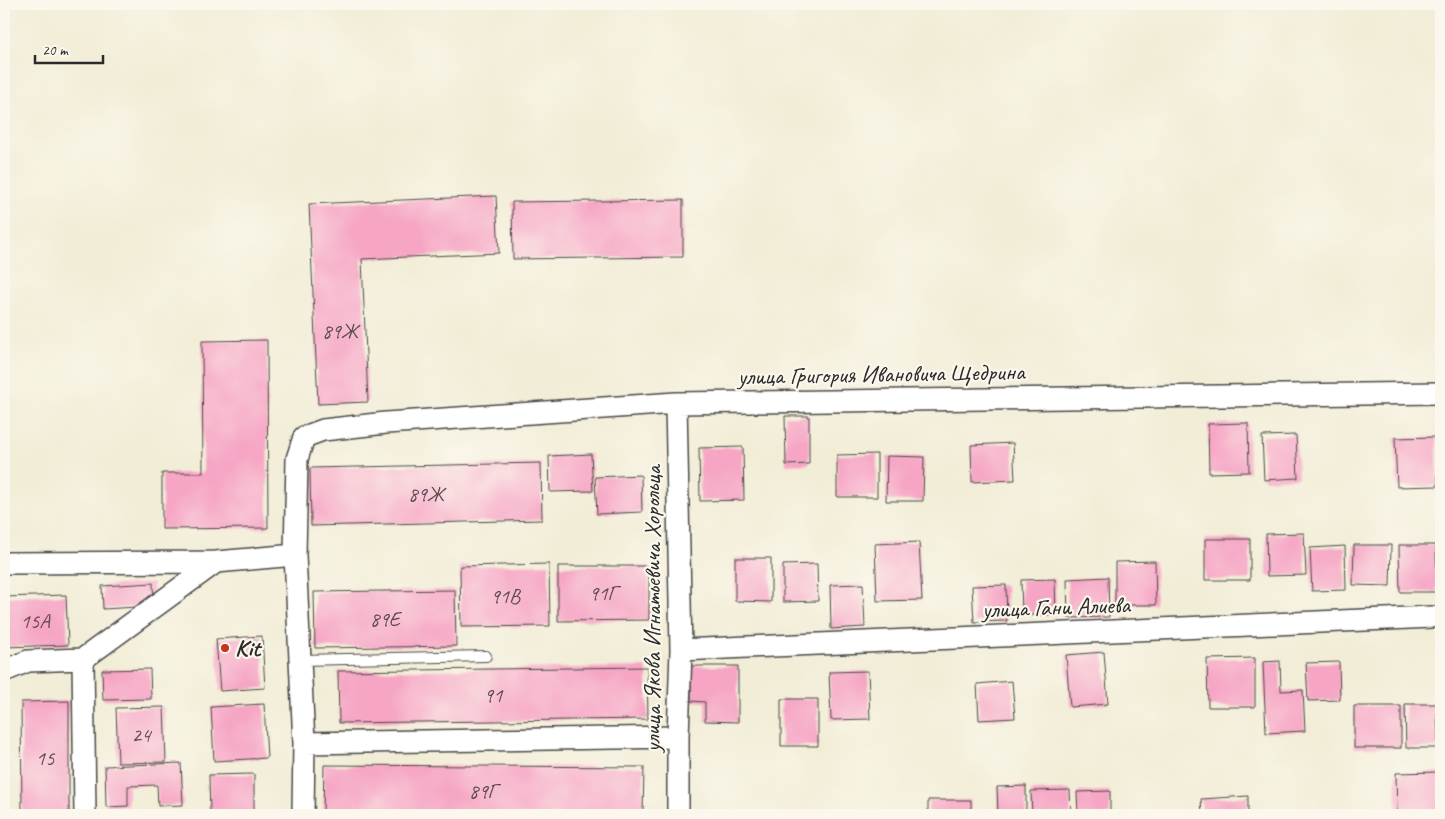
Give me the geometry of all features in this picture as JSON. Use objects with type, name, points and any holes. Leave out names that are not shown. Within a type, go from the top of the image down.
[{"type":"street","name":"улица Григория Ивановича Щедрина","points":[[295,555],[297,459],[304,437],[323,430],[676,402],[1441,393]]},
{"type":"street","name":"улица Якова Игнатьевича Хорольца","points":[[676,402],[681,650],[678,815]]},
{"type":"street","points":[[4,563],[216,562],[295,555],[304,743],[303,815]]},
{"type":"street","points":[[4,671],[28,661],[83,659],[216,562]]},
{"type":"street","name":"улица Гани Алиева","points":[[681,650],[1432,618]]},
{"type":"street","points":[[83,659],[85,815]]},
{"type":"street","points":[[304,743],[678,737]]},
{"type":"lane","points":[[300,660],[486,656]]},
{"type":"building","points":[[496,196],[499,253],[362,259],[368,402],[318,404],[309,204]]},
{"type":"building","points":[[683,200],[683,257],[513,259],[512,202]]},
{"type":"building","points":[[267,340],[268,528],[162,529],[162,473],[203,473],[202,341]]},
{"type":"building","points":[[785,416],[809,416],[809,464],[786,465]]},
{"type":"building","points":[[1248,423],[1249,472],[1209,473],[1208,424]]},
{"type":"building","points":[[1296,435],[1298,478],[1264,480],[1262,436]]},
{"type":"building","points":[[1437,437],[1438,486],[1397,487],[1395,438]]},
{"type":"building","points":[[1013,443],[1015,480],[972,482],[971,445]]},
{"type":"building","points":[[743,447],[744,500],[700,501],[699,448]]},
{"type":"building","points":[[591,454],[593,491],[550,492],[549,456]]},
{"type":"building","points":[[877,454],[877,497],[837,497],[837,455]]},
{"type":"building","points":[[887,456],[924,457],[923,501],[886,501]]},
{"type":"building","points":[[541,463],[542,520],[311,526],[310,468]]},
{"type":"building","points":[[641,475],[642,512],[597,514],[595,477]]},
{"type":"building","points":[[1304,533],[1306,575],[1267,576],[1266,534]]},
{"type":"building","points":[[1205,539],[1250,539],[1250,580],[1205,580]]},
{"type":"building","points":[[919,542],[922,600],[877,601],[875,544]]},
{"type":"building","points":[[1354,545],[1391,545],[1390,586],[1353,585]]},
{"type":"building","points":[[1399,545],[1436,545],[1437,592],[1400,592]]},
{"type":"building","points":[[1345,546],[1346,590],[1312,591],[1310,548]]},
{"type":"building","points":[[735,558],[771,558],[771,602],[735,601]]},
{"type":"building","points":[[1155,561],[1156,605],[1115,605],[1115,562]]},
{"type":"building","points":[[549,564],[550,626],[461,627],[460,566]]},
{"type":"building","points":[[817,564],[818,601],[783,602],[783,565]]},
{"type":"building","points":[[558,566],[649,566],[649,620],[558,621]]},
{"type":"building","points":[[1108,577],[1109,617],[1068,618],[1067,579]]},
{"type":"building","points":[[1055,579],[1056,615],[1022,615],[1021,580]]},
{"type":"building","points":[[153,583],[154,606],[103,609],[102,586]]},
{"type":"building","points":[[863,584],[865,627],[831,629],[830,585]]},
{"type":"building","points":[[1006,585],[1007,621],[974,622],[972,586]]},
{"type":"building","points":[[455,590],[456,646],[315,648],[314,592]]},
{"type":"building","points":[[66,595],[68,645],[4,647],[4,597]]},
{"type":"building","points":[[262,636],[265,688],[220,691],[216,639]]},
{"type":"building","points":[[1104,652],[1108,704],[1070,707],[1066,655]]},
{"type":"building","points":[[1255,658],[1255,707],[1208,707],[1207,659]]},
{"type":"building","points":[[1280,661],[1281,691],[1303,690],[1305,731],[1266,733],[1263,662]]},
{"type":"building","points":[[1339,662],[1340,700],[1308,701],[1306,663]]},
{"type":"building","points":[[691,666],[738,666],[738,722],[705,721],[705,702],[691,701]]},
{"type":"building","points":[[647,667],[648,719],[339,723],[338,671]]},
{"type":"building","points":[[150,669],[151,699],[103,700],[102,670]]},
{"type":"building","points":[[868,671],[870,719],[831,720],[829,672]]},
{"type":"building","points":[[1012,681],[1015,718],[979,720],[977,684]]},
{"type":"building","points":[[781,699],[818,699],[818,746],[781,746]]},
{"type":"building","points":[[69,701],[69,815],[22,815],[21,702]]},
{"type":"building","points":[[264,704],[267,758],[214,761],[211,707]]},
{"type":"building","points":[[1405,704],[1437,704],[1438,748],[1406,748]]},
{"type":"building","points":[[1354,706],[1401,706],[1401,748],[1354,748]]},
{"type":"building","points":[[164,707],[166,762],[118,763],[116,708]]},
{"type":"building","points":[[181,763],[183,805],[158,806],[157,785],[128,786],[128,806],[106,807],[105,766]]},
{"type":"building","points":[[324,765],[644,767],[643,815],[323,815]]},
{"type":"building","points":[[1439,772],[1439,815],[1397,815],[1396,773]]},
{"type":"building","points":[[254,774],[254,815],[210,815],[209,775]]},
{"type":"building","points":[[1026,786],[1026,815],[998,815],[997,787]]},
{"type":"building","points":[[1070,790],[1071,815],[1032,815],[1031,791]]},
{"type":"building","points":[[1110,791],[1110,815],[1078,815],[1077,792]]},
{"type":"building","points":[[1248,796],[1248,815],[1202,815],[1201,799]]},
{"type":"building","points":[[928,800],[971,800],[971,815],[928,815]]},
{"type":"place","name":"Kit","points":[[225,648]]}]
